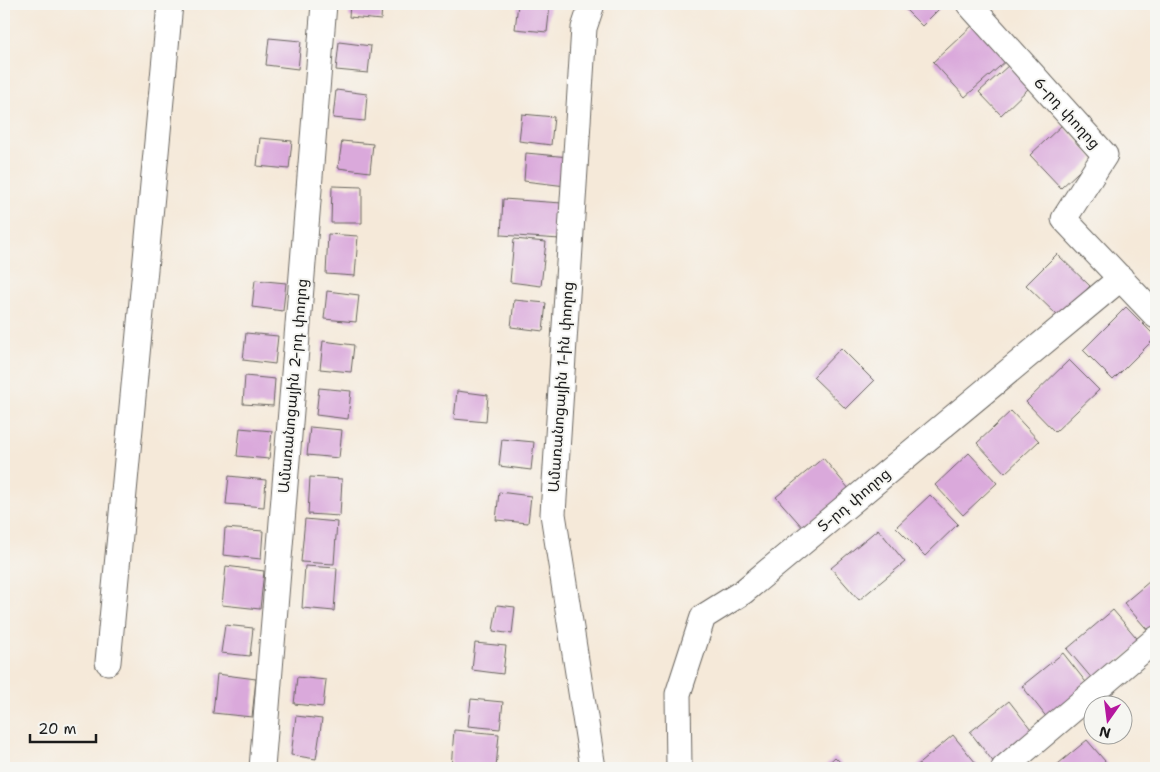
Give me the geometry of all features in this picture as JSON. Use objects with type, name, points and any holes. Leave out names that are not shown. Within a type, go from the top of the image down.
[{"type":"street","points":[[108,662],[170,4]]},
{"type":"street","name":"Ամառանոցային 2-րդ փողոց","points":[[262,768],[324,4]]},
{"type":"street","name":"Ամառանոցային 1-ին փողոց","points":[[592,4],[584,28],[553,514],[593,768]]},
{"type":"street","name":"6-րդ փողոց","points":[[969,4],[1105,155],[1064,219],[1156,316]]},
{"type":"street","name":"5-րդ փողոց","points":[[680,768],[678,694],[703,617],[743,592],[1121,278]]},
{"type":"street","points":[[1004,768],[1156,639]]},
{"type":"building","points":[[350,4],[382,4],[381,20],[349,17]]},
{"type":"building","points":[[518,4],[550,5],[547,32],[515,29]]},
{"type":"building","points":[[900,4],[944,4],[922,26]]},
{"type":"building","points":[[974,24],[1007,60],[965,97],[933,62]]},
{"type":"building","points":[[269,38],[301,41],[298,69],[266,65]]},
{"type":"building","points":[[339,42],[371,46],[368,73],[336,70]]},
{"type":"building","points":[[1009,65],[1030,87],[1001,115],[979,92]]},
{"type":"building","points":[[336,90],[367,94],[365,121],[333,118]]},
{"type":"building","points":[[522,114],[554,117],[551,145],[519,141]]},
{"type":"building","points":[[1062,125],[1093,158],[1061,188],[1030,155]]},
{"type":"building","points":[[260,138],[292,141],[289,169],[257,166]]},
{"type":"building","points":[[342,141],[373,144],[370,172],[338,168]]},
{"type":"building","points":[[526,153],[569,157],[566,186],[524,181]]},
{"type":"building","points":[[332,186],[362,187],[362,223],[331,223]]},
{"type":"building","points":[[503,199],[562,203],[560,239],[501,235]]},
{"type":"building","points":[[328,234],[358,236],[355,276],[326,274]]},
{"type":"building","points":[[514,239],[546,242],[541,286],[510,282]]},
{"type":"building","points":[[1057,254],[1090,286],[1059,317],[1026,285]]},
{"type":"building","points":[[255,280],[286,283],[283,311],[252,307]]},
{"type":"building","points":[[327,291],[359,295],[356,322],[324,319]]},
{"type":"building","points":[[514,300],[546,303],[543,331],[511,327]]},
{"type":"building","points":[[1126,307],[1156,337],[1113,380],[1083,350]]},
{"type":"building","points":[[246,333],[278,336],[275,364],[243,360]]},
{"type":"building","points":[[323,341],[354,345],[351,372],[320,369]]},
{"type":"building","points":[[841,348],[874,381],[846,409],[813,377]]},
{"type":"building","points":[[1069,360],[1099,390],[1055,432],[1026,402]]},
{"type":"building","points":[[245,376],[275,379],[273,406],[243,404]]},
{"type":"building","points":[[319,388],[351,391],[348,419],[316,415]]},
{"type":"building","points":[[457,391],[488,395],[486,422],[454,419]]},
{"type":"building","points":[[1011,411],[1039,441],[1005,473],[977,443]]},
{"type":"building","points":[[310,427],[342,430],[339,458],[307,455]]},
{"type":"building","points":[[240,428],[272,431],[269,459],[237,456]]},
{"type":"building","points":[[502,439],[534,442],[531,470],[499,466]]},
{"type":"building","points":[[969,453],[997,483],[963,515],[935,485]]},
{"type":"building","points":[[823,458],[850,490],[804,529],[776,497]]},
{"type":"building","points":[[229,476],[266,480],[264,507],[226,504]]},
{"type":"building","points":[[310,477],[342,479],[340,516],[308,514]]},
{"type":"building","points":[[499,492],[531,496],[528,523],[496,520]]},
{"type":"building","points":[[930,495],[958,524],[925,556],[896,527]]},
{"type":"building","points":[[305,519],[337,522],[334,564],[301,562]]},
{"type":"building","points":[[225,528],[263,531],[261,559],[223,555]]},
{"type":"building","points":[[878,529],[905,562],[859,600],[831,568]]},
{"type":"building","points":[[226,566],[264,571],[260,609],[222,605]]},
{"type":"building","points":[[305,566],[337,568],[334,611],[302,608]]},
{"type":"building","points":[[1156,576],[1156,629],[1151,634],[1124,603]]},
{"type":"building","points":[[497,605],[515,607],[512,634],[493,631]]},
{"type":"building","points":[[1113,610],[1141,643],[1094,681],[1067,649]]},
{"type":"building","points":[[225,625],[253,628],[250,656],[221,653]]},
{"type":"building","points":[[475,643],[506,646],[503,674],[472,670]]},
{"type":"building","points":[[1063,653],[1089,686],[1048,719],[1022,686]]},
{"type":"building","points":[[217,674],[256,679],[252,717],[213,713]]},
{"type":"building","points":[[297,677],[326,680],[323,707],[294,704]]},
{"type":"building","points":[[471,699],[503,702],[500,729],[468,726]]},
{"type":"building","points":[[1009,701],[1034,733],[995,764],[970,732]]},
{"type":"building","points":[[296,716],[322,719],[316,759],[291,755]]},
{"type":"building","points":[[454,730],[499,734],[496,768],[451,768]]},
{"type":"building","points":[[953,735],[980,768],[914,768]]},
{"type":"building","points":[[1082,744],[1090,744],[1111,768],[1053,768]]},
{"type":"building","points":[[835,757],[846,768],[823,768]]}]
